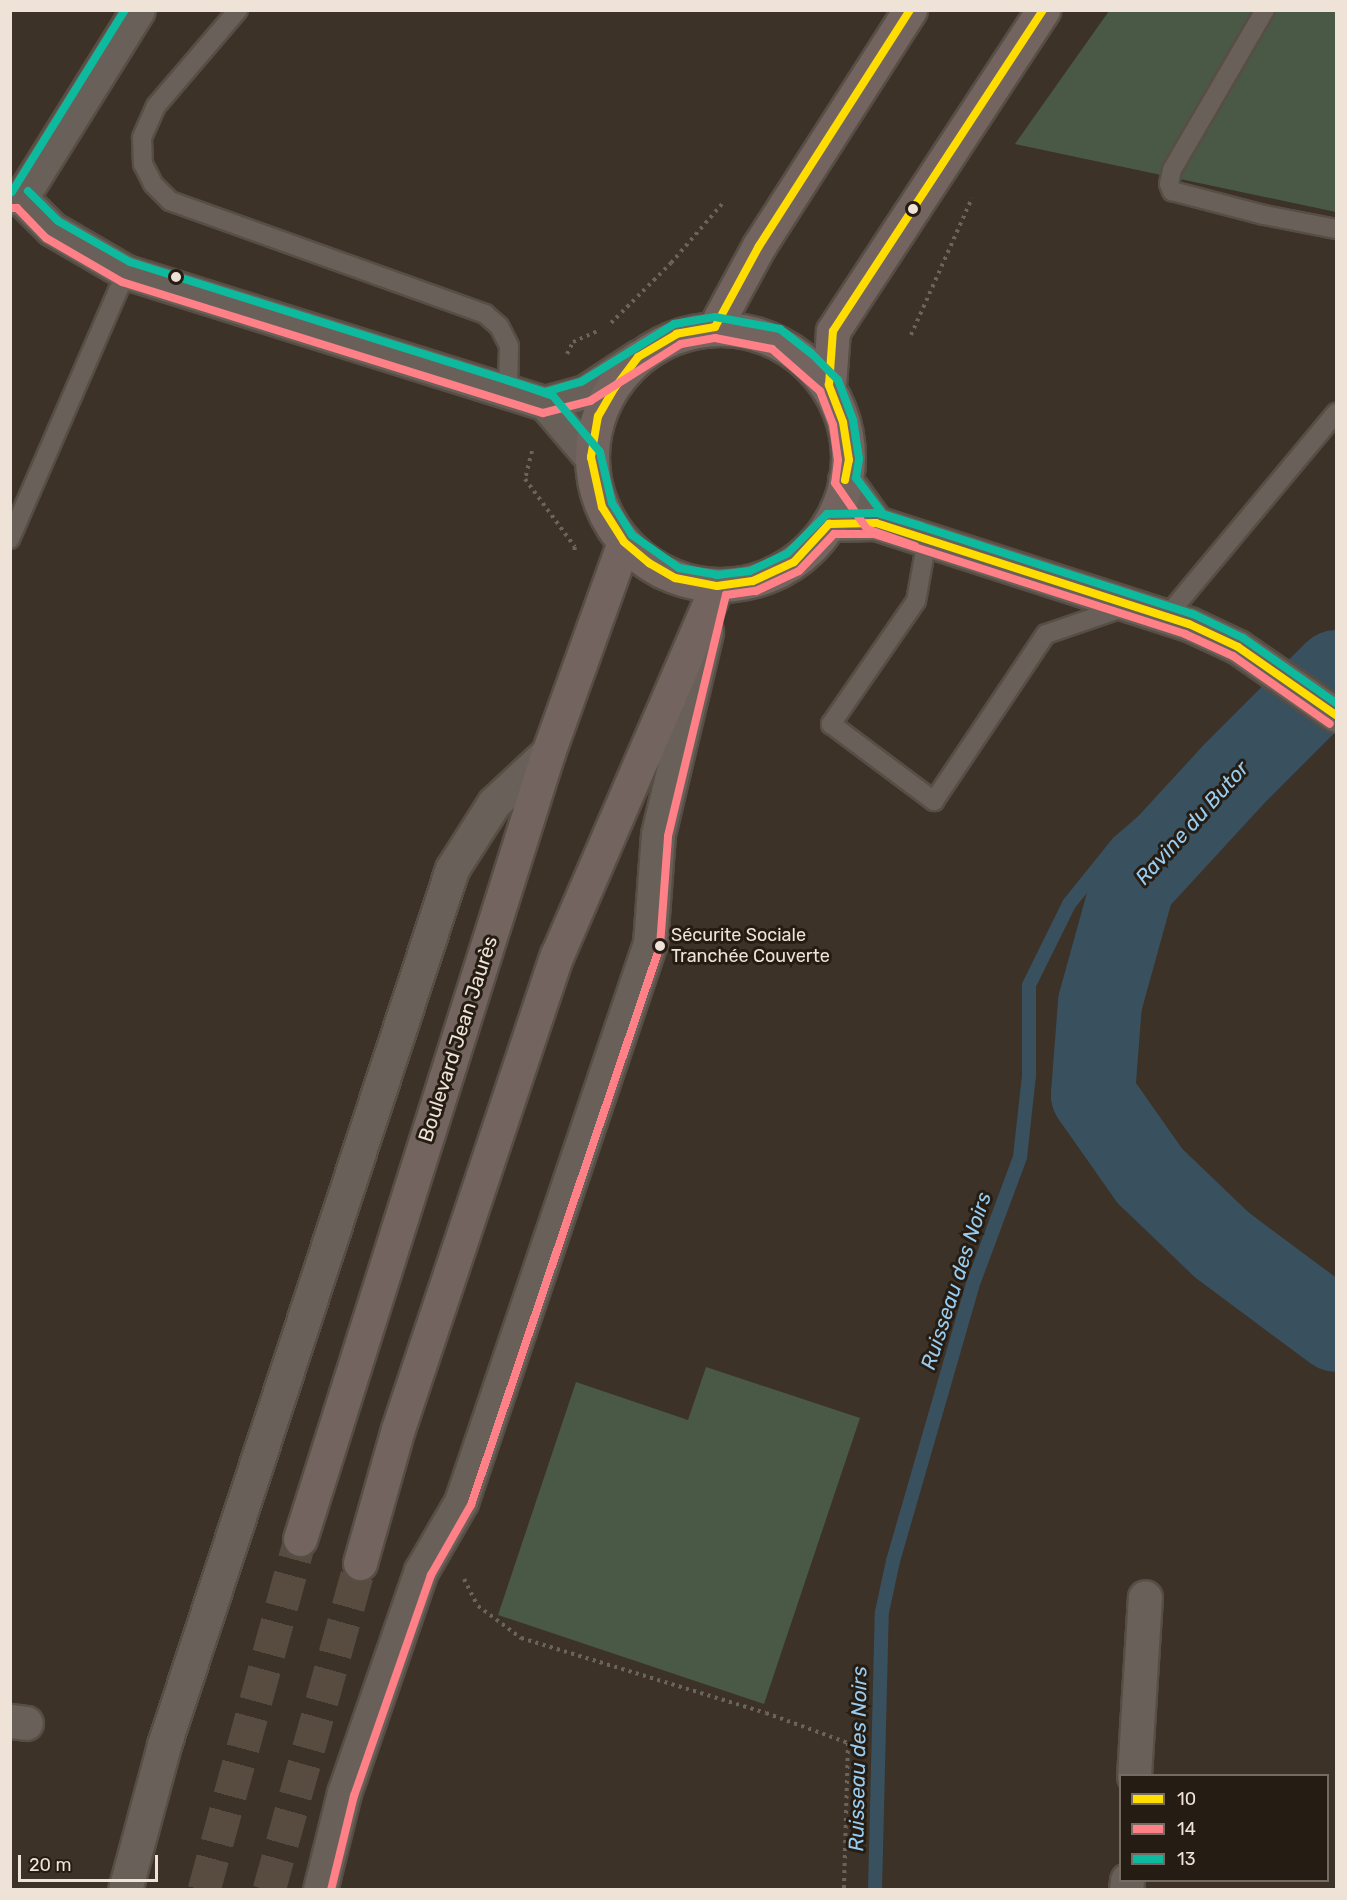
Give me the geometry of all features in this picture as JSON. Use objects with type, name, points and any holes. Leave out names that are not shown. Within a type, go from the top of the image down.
[{"type":"main road","points":[[715,327],[759,246],[910,10]]},
{"type":"main road","points":[[829,385],[833,331],[1042,10]]},
{"type":"main road","points":[[715,327],[776,339],[804,360],[829,385],[843,422],[849,460],[838,510],[794,562],[753,581],[717,585],[675,578],[624,542],[602,507],[591,457],[598,416],[638,357],[677,334],[715,327]]},
{"type":"main road","name":"Boulevard Jean Jaurès","points":[[300,1539],[548,753],[624,542]]},
{"type":"main road","points":[[360,1563],[398,1429],[557,955],[717,585]]},
{"type":"street","points":[[138,10],[16,198],[52,229],[126,272],[545,403],[591,457]]},
{"type":"street","points":[[545,403],[585,392],[638,357]]},
{"type":"street","points":[[845,480],[876,523]]},
{"type":"street","points":[[828,524],[876,523],[1166,617],[1238,647],[1336,715]]},
{"type":"street","points":[[320,1890],[344,1793],[421,1571],[461,1502],[650,943],[658,834],[717,585]]},
{"type":"street","points":[[125,1890],[164,1745],[452,869],[494,803],[548,753]]},
{"type":"street","points":[[1134,1774],[1145,1597]]},
{"type":"lane","points":[[238,10],[156,106],[142,138],[143,164],[153,184],[170,201],[485,314],[499,326],[509,346],[508,391]]},
{"type":"lane","points":[[1265,10],[1172,170],[1168,184],[1172,191],[1264,215],[1336,229]]},
{"type":"lane","points":[[10,539],[126,272]]},
{"type":"lane","points":[[1166,617],[1336,413]]},
{"type":"lane","points":[[927,540],[916,601],[831,724],[934,801],[1046,634],[1129,605]]},
{"type":"path","points":[[573,342],[607,327],[671,263],[722,204]]},
{"type":"path","points":[[441,1537],[478,1606],[521,1638],[766,1713],[848,1743],[844,1890]]},
{"type":"green space","points":[[1109,11],[1336,11],[1336,212],[1015,144]]},
{"type":"green space","points":[[706,1367],[860,1418],[764,1704],[498,1615],[576,1382],[688,1420]]},
{"type":"waterway","name":"Ravine du Butor","points":[[1336,672],[1235,773],[1133,884],[1100,1003],[1093,1095],[1150,1176],[1222,1245],[1336,1330]]},
{"type":"waterway","name":"Ruisseau des Noirs","points":[[875,1890],[882,1612],[893,1561],[974,1281],[1020,1157],[1029,1075],[1029,985],[1069,904],[1118,843],[1156,810],[1235,773]]},
{"type":"tunnel","points":[[204,1890],[300,1539]]},
{"type":"tunnel","points":[[269,1890],[360,1563]]},
{"type":"transit line","name":"13","points":[[12,192],[125,10]]},
{"type":"transit line","name":"10","points":[[910,10],[759,246],[715,327],[677,334],[638,357],[615,387],[598,416],[591,457],[602,507],[624,542],[649,563],[675,578],[717,586],[753,581],[794,562],[829,524],[876,523],[1189,624],[1238,647],[1336,715]]},
{"type":"transit line","name":"10","points":[[845,480],[849,460],[843,422],[829,385],[833,331],[1043,10]]},
{"type":"transit line","name":"13","points":[[28,191],[58,221],[130,262],[545,392],[581,382],[674,324],[715,317],[780,329],[811,353],[838,380],[853,420],[859,459],[856,478],[883,514],[1193,614],[1243,638],[1336,703]]},
{"type":"transit line","name":"14","points":[[10,208],[17,208],[46,238],[122,282],[543,413],[590,401],[681,344],[715,338],[772,349],[820,391],[833,425],[838,460],[835,483],[867,529],[915,546]]},
{"type":"transit line","name":"13","points":[[504,379],[553,396],[600,452],[612,503],[632,535],[679,568],[717,575],[750,571],[788,553],[827,514],[877,513],[921,526]]},
{"type":"transit line","name":"14","points":[[331,1890],[354,1796],[431,1575],[471,1505],[660,946],[668,836],[726,595],[756,591],[799,571],[834,534],[874,534],[1185,634],[1233,656],[1330,724]]},
{"type":"place","name":"Sécurite Sociale Tranchée Couverte","points":[[660,946]]}]
